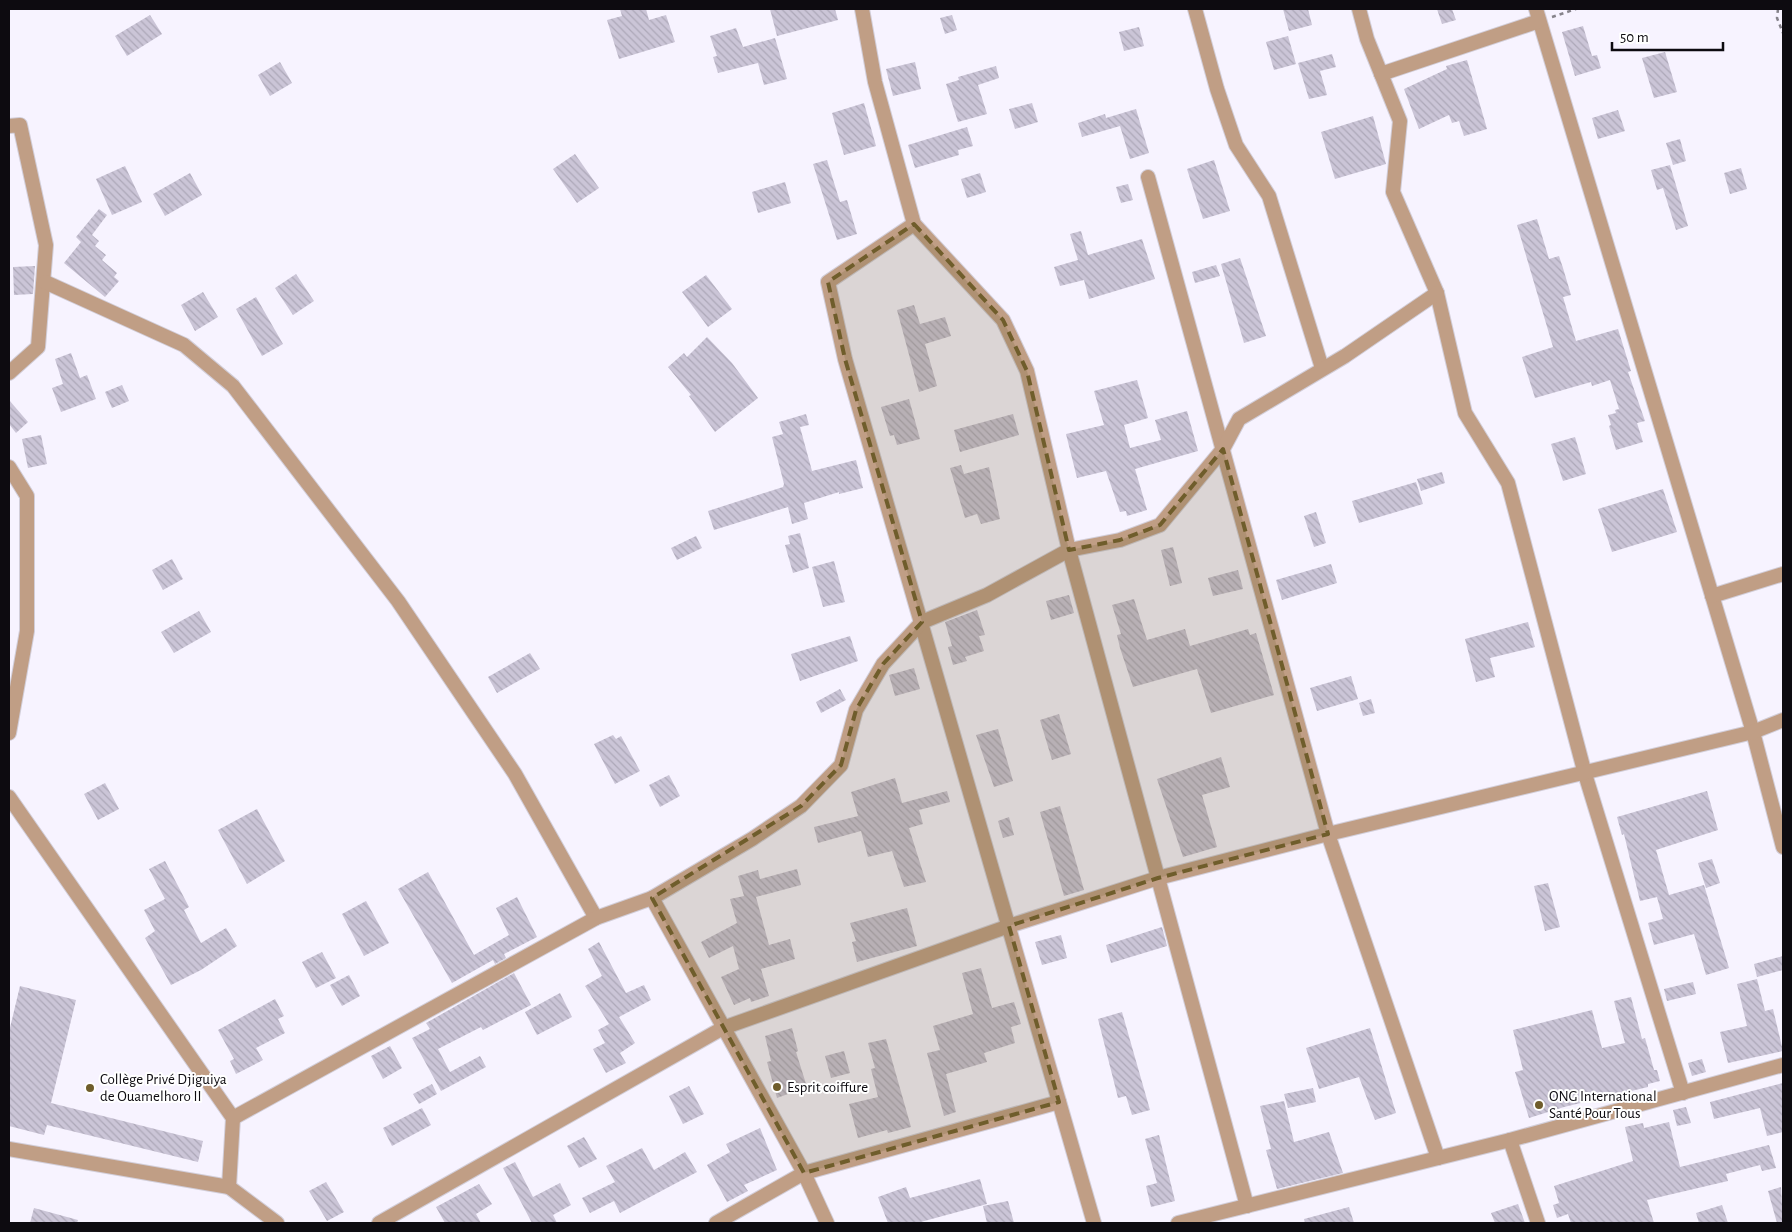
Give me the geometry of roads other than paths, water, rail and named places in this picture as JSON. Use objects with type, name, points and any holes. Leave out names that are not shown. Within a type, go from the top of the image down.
[{"type":"street","points":[[862,9],[876,82],[914,224],[1003,320],[1028,371],[1069,550],[1247,1206]]},
{"type":"street","points":[[1195,9],[1217,89],[1236,144],[1269,196],[1322,368]]},
{"type":"street","points":[[1359,9],[1367,39],[1400,121],[1393,192],[1437,293],[1465,413],[1508,483],[1585,774],[1683,1093]]},
{"type":"street","points":[[1381,74],[1537,15],[1753,732],[1783,847]]},
{"type":"street","points":[[9,126],[20,125],[46,245],[38,348],[9,373]]},
{"type":"street","points":[[1148,177],[1328,834],[1438,1158]]},
{"type":"street","points":[[914,224],[828,282],[845,359],[1094,1223]]},
{"type":"street","points":[[44,282],[184,344],[234,386],[398,601],[515,774],[596,918]]},
{"type":"street","points":[[233,1118],[596,918],[652,898],[752,839],[801,806],[841,766],[856,710],[882,664],[922,622],[987,595],[1069,550],[1120,540],[1160,525],[1223,449],[1240,419],[1322,368],[1345,356],[1437,293]]},
{"type":"street","points":[[9,467],[14,485],[27,496],[27,631],[9,733]]},
{"type":"street","points":[[1712,596],[1783,574]]},
{"type":"street","points":[[379,1223],[723,1028],[1009,926],[1158,878],[1328,834],[1585,774],[1753,732],[1783,720]]},
{"type":"street","points":[[9,797],[233,1118],[229,1187]]},
{"type":"street","points":[[652,898],[804,1173],[827,1223]]},
{"type":"street","points":[[1182,1223],[1510,1140],[1783,1065]]},
{"type":"street","points":[[716,1223],[804,1173],[1059,1102]]},
{"type":"street","points":[[1510,1140],[1538,1223]]},
{"type":"street","points":[[9,1149],[229,1187],[277,1223]]},
{"type":"place","name":"Esprit coiffure","points":[[777,1087]]},
{"type":"place","name":"Collège Privé Djiguiya de Ouamelhoro II","points":[[90,1088]]},
{"type":"place","name":"ONG International Santé Pour Tous","points":[[1539,1105]]}]
